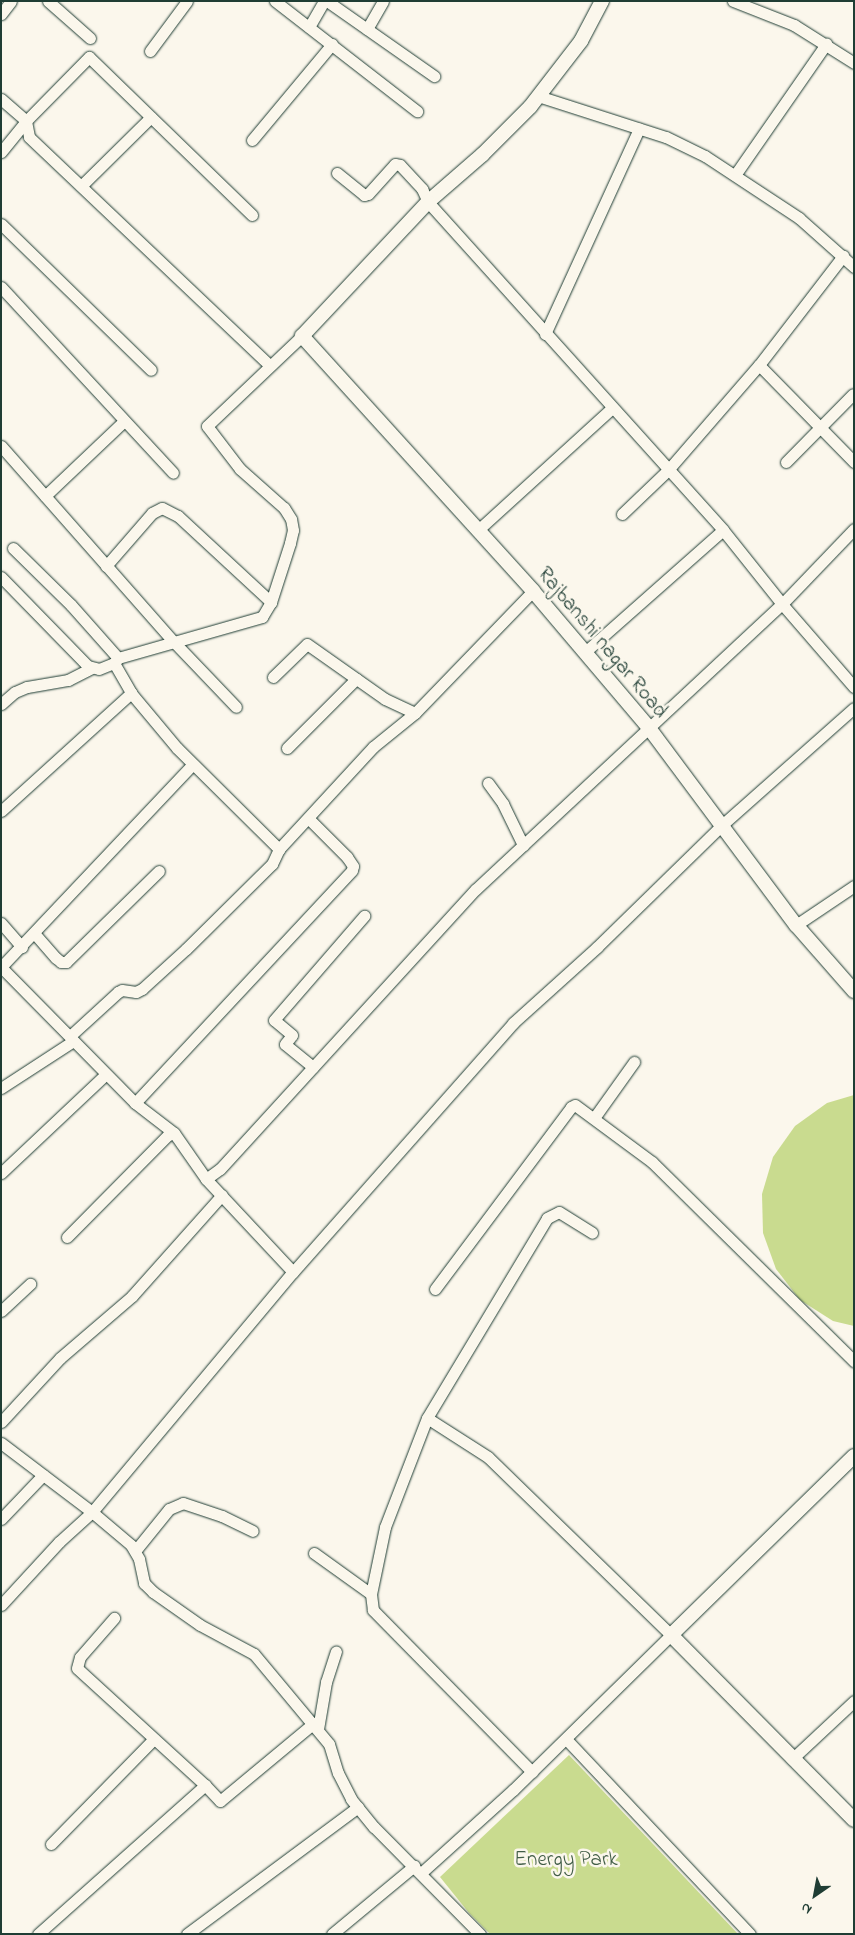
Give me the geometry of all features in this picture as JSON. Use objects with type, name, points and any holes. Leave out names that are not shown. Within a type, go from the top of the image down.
[{"type":"street","points":[[1,14],[11,1]]},
{"type":"street","points":[[48,1],[90,38]]},
{"type":"street","points":[[150,51],[187,1]]},
{"type":"street","points":[[275,1],[417,111]]},
{"type":"street","points":[[310,27],[326,1],[434,76]]},
{"type":"street","points":[[367,29],[383,1]]},
{"type":"street","points":[[1,704],[15,692],[27,687],[68,680],[92,668],[99,669],[116,660],[173,641],[262,617],[272,602],[290,543],[293,530],[291,519],[284,508],[240,468],[207,426],[302,336],[428,202],[482,156],[538,96],[581,41],[602,1]]},
{"type":"street","points":[[733,1],[794,25],[854,63]]},
{"type":"street","points":[[252,140],[332,44]]},
{"type":"street","points":[[735,175],[826,44]]},
{"type":"street","points":[[1,152],[26,120],[89,57],[252,215]]},
{"type":"street","points":[[538,96],[674,141],[705,156],[799,218],[854,267]]},
{"type":"street","points":[[1,99],[26,120],[30,137],[270,366]]},
{"type":"street","points":[[81,186],[151,117]]},
{"type":"street","points":[[545,334],[639,129]]},
{"type":"street","points":[[337,173],[364,195],[368,194],[395,164],[400,166],[422,189],[428,202],[545,334],[723,530],[782,604],[854,687]]},
{"type":"street","points":[[1,224],[150,370]]},
{"type":"street","points":[[622,514],[668,470],[758,365],[843,256]]},
{"type":"street","points":[[1,287],[173,473]]},
{"type":"street","name":"Rajbanshi nagar Road","points":[[302,336],[533,591],[585,652],[649,728],[796,925],[854,991]]},
{"type":"street","points":[[758,365],[854,462]]},
{"type":"street","points":[[786,462],[853,394]]},
{"type":"street","points":[[478,530],[612,408]]},
{"type":"street","points":[[45,496],[124,421]]},
{"type":"street","points":[[1,446],[173,641],[236,707]]},
{"type":"street","points":[[106,566],[152,513],[162,508],[178,516],[272,602]]},
{"type":"street","points":[[213,1175],[476,889],[782,604],[854,529]]},
{"type":"street","points":[[585,652],[723,530]]},
{"type":"street","points":[[13,548],[71,605],[116,660],[131,693],[177,748],[279,849]]},
{"type":"street","points":[[1,577],[92,668]]},
{"type":"street","points":[[1,1088],[75,1034],[118,992],[136,992],[142,989],[186,949],[272,864],[279,849],[373,747],[415,713],[533,591]]},
{"type":"street","points":[[273,677],[307,644],[385,699],[415,713]]},
{"type":"street","points":[[287,748],[356,679]]},
{"type":"street","points":[[1,811],[131,693]]},
{"type":"street","points":[[1,1605],[59,1542],[92,1512],[293,1272],[513,1022],[598,947],[722,825],[854,708]]},
{"type":"street","points":[[193,764],[3,966],[75,1034],[106,1074],[139,1098],[174,1133],[213,1175],[222,1195],[293,1272]]},
{"type":"street","points":[[488,783],[503,804],[523,845]]},
{"type":"street","points":[[139,1098],[352,870],[353,866],[347,857],[308,818]]},
{"type":"street","points":[[34,933],[56,958],[66,962],[159,872]]},
{"type":"street","points":[[796,925],[854,886]]},
{"type":"street","points":[[313,1067],[285,1044],[292,1035],[274,1020],[364,916]]},
{"type":"street","points":[[1,923],[20,949]]},
{"type":"street","points":[[594,1118],[634,1062]]},
{"type":"street","points":[[1,1173],[106,1074]]},
{"type":"street","points":[[435,1289],[570,1108],[577,1106],[652,1162],[854,1361]]},
{"type":"street","points":[[67,1237],[168,1135],[174,1133]]},
{"type":"street","points":[[1,1422],[60,1358],[132,1296],[222,1195]]},
{"type":"street","points":[[532,1772],[373,1610],[371,1594],[384,1527],[427,1418],[547,1218],[560,1212],[592,1233]]},
{"type":"street","points":[[1,1311],[30,1284]]},
{"type":"street","points":[[427,1418],[488,1457],[671,1635],[854,1820]]},
{"type":"street","points":[[1,1443],[122,1535],[135,1551],[139,1560],[141,1576],[148,1588],[200,1625],[254,1654],[316,1726],[329,1744],[338,1773],[358,1807],[374,1827],[418,1869],[472,1931]]},
{"type":"street","points":[[332,1934],[418,1869],[532,1772],[854,1456]]},
{"type":"street","points":[[1,1519],[43,1475]]},
{"type":"street","points":[[135,1551],[169,1509],[182,1503],[214,1513],[253,1531]]},
{"type":"street","points":[[314,1553],[371,1594]]},
{"type":"street","points":[[114,1618],[80,1657],[76,1668],[205,1785],[220,1801],[316,1726],[326,1682],[336,1652]]},
{"type":"street","points":[[792,1759],[854,1701]]},
{"type":"street","points":[[566,1738],[750,1934]]},
{"type":"street","points":[[51,1844],[154,1739]]},
{"type":"street","points":[[38,1934],[205,1785]]},
{"type":"street","points":[[187,1934],[358,1807]]},
{"type":"green space","points":[[854,1095],[854,1326],[833,1321],[800,1300],[776,1269],[763,1233],[762,1194],[773,1157],[795,1126],[827,1103]]},
{"type":"green space","name":"Energy Park","points":[[569,1755],[738,1934],[490,1934],[469,1913],[440,1877]]}]
